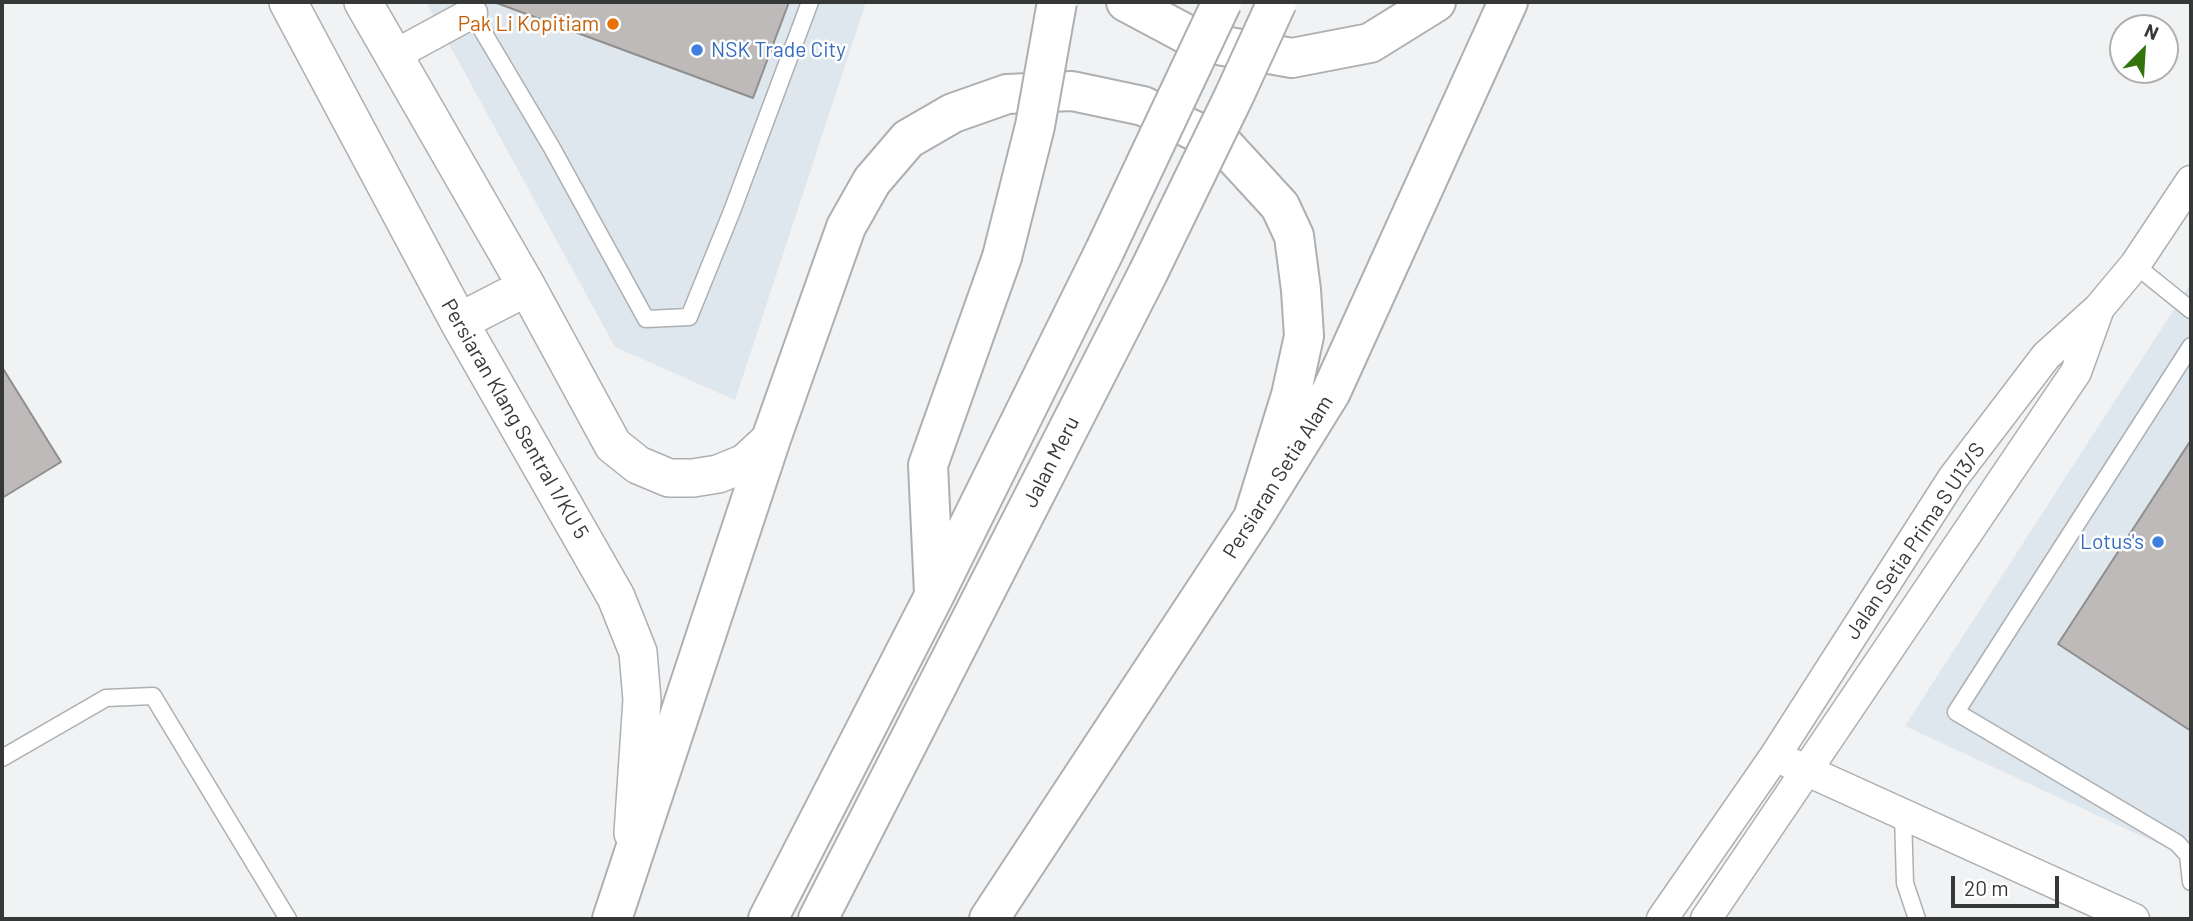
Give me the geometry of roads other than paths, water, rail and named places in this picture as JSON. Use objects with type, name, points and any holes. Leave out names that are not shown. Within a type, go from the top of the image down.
[{"type":"highway","points":[[934,596],[928,464],[1002,257],[1035,126],[1057,2]]},
{"type":"highway","points":[[1126,2],[1202,42],[1292,58],[1370,43],[1436,2]]},
{"type":"highway","points":[[768,919],[934,596],[1105,250],[1222,2]]},
{"type":"highway","name":"Jalan Meru","points":[[818,919],[1148,273],[1278,2]]},
{"type":"highway","name":"Persiaran Setia Alam","points":[[989,919],[1253,518],[1331,392],[1508,2]]},
{"type":"highway","points":[[612,919],[771,439],[846,227],[872,181],[908,139],[953,113],[1007,94],[1072,91],[1143,106],[1224,145],[1280,206],[1294,236],[1304,336],[1292,395],[1253,518]]},
{"type":"street","name":"Persiaran Klang Sentral 1/KU 5","points":[[288,2],[459,322],[616,597],[638,652],[642,700],[631,862]]},
{"type":"street","points":[[363,2],[527,287],[613,444],[638,465],[669,478],[693,478],[718,474],[746,463],[771,439]]},
{"type":"street","points":[[393,56],[469,7]]},
{"type":"street","name":"Jalan Setia Prima S U13/S","points":[[1662,919],[1775,756],[1953,478],[2046,356],[2099,308],[2135,265],[2191,181]]},
{"type":"street","points":[[459,322],[527,287]]},
{"type":"street","points":[[1706,919],[2076,372],[2099,308]]},
{"type":"street","points":[[1775,756],[2134,919]]},
{"type":"lane","points":[[469,7],[552,148],[646,319],[689,317],[732,211],[810,2]]},
{"type":"lane","points":[[2135,265],[2191,310]]},
{"type":"lane","points":[[2191,346],[1956,712],[2177,843],[2188,855],[2191,882]]},
{"type":"lane","points":[[2,758],[106,698],[153,696],[288,919]]},
{"type":"lane","points":[[1903,815],[1905,883],[1917,919]]},
{"type":"place","name":"Pak Li Kopitiam","points":[[613,24]]},
{"type":"place","name":"NSK Trade City","points":[[697,50]]},
{"type":"place","name":"Lotus's","points":[[2158,542]]}]
